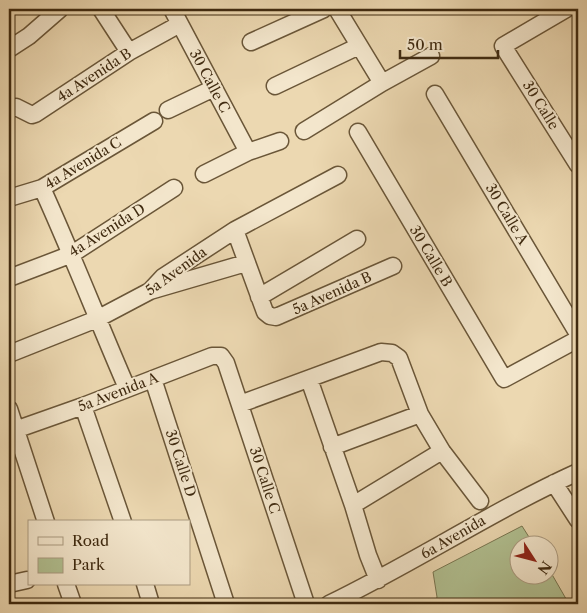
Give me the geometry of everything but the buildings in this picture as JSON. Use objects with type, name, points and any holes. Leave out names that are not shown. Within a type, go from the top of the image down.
[{"type":"street","points":[[101,9],[129,52]]},
{"type":"street","name":"30 Calle C","points":[[172,9],[248,152]]},
{"type":"street","points":[[251,42],[324,9]]},
{"type":"street","points":[[337,9],[382,83]]},
{"type":"street","name":"30 Calle","points":[[566,9],[503,46],[578,165]]},
{"type":"street","points":[[9,49],[53,12]]},
{"type":"street","name":"4a Avenida B","points":[[9,108],[16,107],[32,115],[35,114],[129,52],[180,24]]},
{"type":"street","points":[[275,86],[359,46]]},
{"type":"street","points":[[304,131],[382,83],[431,56]]},
{"type":"street","points":[[168,110],[214,88]]},
{"type":"street","name":"30 Calle A","points":[[435,94],[578,334]]},
{"type":"street","name":"4a Avenida C","points":[[9,198],[42,188],[154,121]]},
{"type":"street","name":"30 Calle B","points":[[358,132],[504,379],[578,339]]},
{"type":"street","points":[[204,174],[248,152],[280,141]]},
{"type":"street","name":"5a Avenida","points":[[9,354],[97,319],[150,291],[163,277],[235,230],[338,175]]},
{"type":"street","points":[[42,188],[72,254],[97,319],[127,388]]},
{"type":"street","name":"4a Avenida D","points":[[9,278],[72,254],[174,188]]},
{"type":"street","points":[[235,230],[259,297],[357,239]]},
{"type":"street","points":[[150,291],[246,263]]},
{"type":"street","name":"5a Avenida B","points":[[259,297],[265,312],[270,316],[276,317],[393,266]]},
{"type":"street","points":[[240,404],[381,352],[392,353],[399,358],[420,414],[442,451],[480,501]]},
{"type":"street","name":"5a Avenida A","points":[[15,430],[212,356],[221,356]]},
{"type":"street","name":"30 Calle C","points":[[221,356],[226,363],[306,604]]},
{"type":"street","name":"30 Calle D","points":[[153,379],[226,604]]},
{"type":"street","points":[[309,379],[378,580]]},
{"type":"street","points":[[83,406],[122,520]]},
{"type":"street","points":[[9,409],[45,520]]},
{"type":"street","points":[[332,447],[420,414]]},
{"type":"street","points":[[353,505],[442,451]]},
{"type":"street","name":"6a Avenida","points":[[329,604],[378,580],[491,515],[578,472]]},
{"type":"street","points":[[554,483],[578,520]]},
{"type":"street","points":[[9,584],[27,580]]},
{"type":"street","points":[[67,586],[73,604]]},
{"type":"street","points":[[146,586],[152,604]]},
{"type":"green space","points":[[522,526],[528,536],[510,536],[510,586],[559,586],[569,604],[435,604],[437,597],[433,572]]}]
